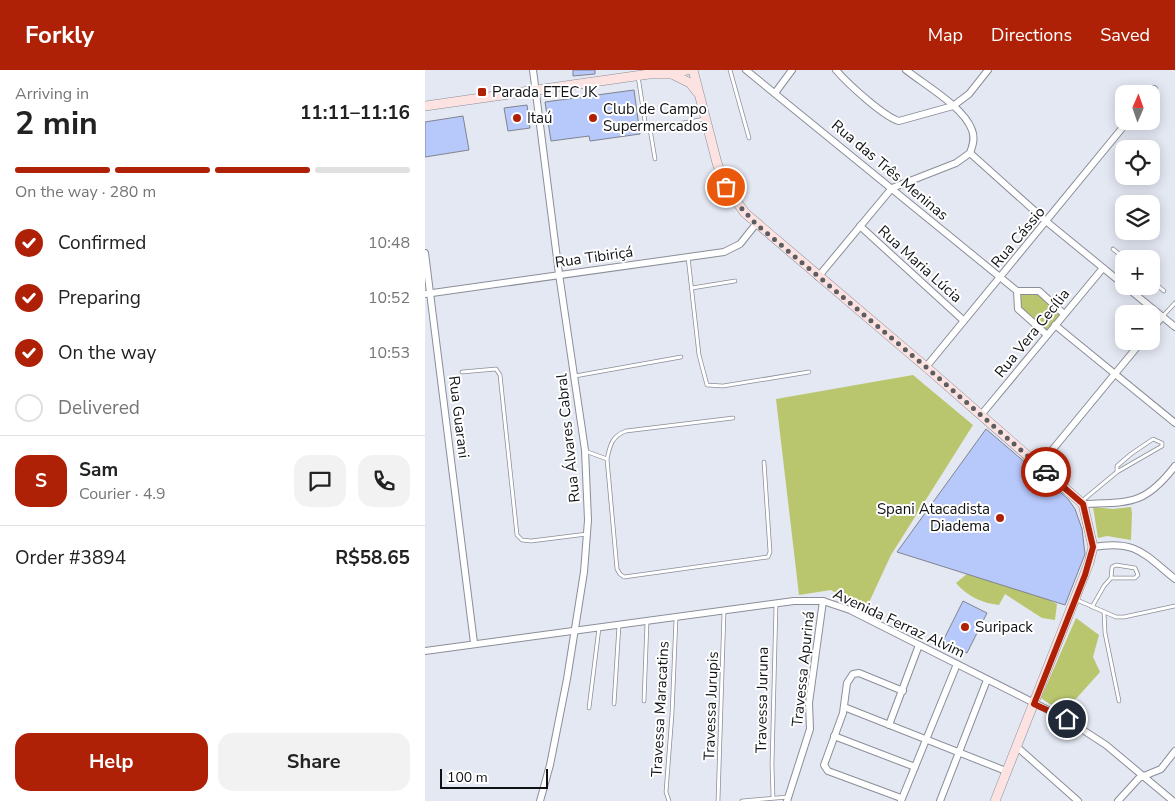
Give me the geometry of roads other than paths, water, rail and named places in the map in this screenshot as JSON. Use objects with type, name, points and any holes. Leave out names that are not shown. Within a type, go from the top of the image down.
[{"type":"main road","points":[[672,74],[687,70]]},
{"type":"main road","points":[[693,70],[726,187],[734,200],[756,224],[926,367],[1082,503],[1093,547],[1087,569],[995,801]]},
{"type":"main road","points":[[425,106],[638,76],[653,72],[672,74],[690,83],[700,96]]},
{"type":"street","name":"Rua Álvares Cabral","points":[[533,70],[559,274],[585,450],[588,534],[576,630],[550,764],[540,801]]},
{"type":"street","name":"Rua das Três Meninas","points":[[746,70],[1017,291]]},
{"type":"street","points":[[775,92],[792,70]]},
{"type":"street","points":[[836,70],[849,84],[895,120],[907,120],[953,106],[962,101],[988,70]]},
{"type":"street","points":[[818,277],[892,188],[957,163],[970,153],[974,144],[972,130],[953,106],[906,70]]},
{"type":"street","name":"Rua Cássio","points":[[926,367],[1121,130]]},
{"type":"street","points":[[970,153],[1047,222],[1115,278]]},
{"type":"street","name":"Rua Tibiriçá","points":[[427,294],[733,249],[750,234],[756,224]]},
{"type":"street","name":"Rua Maria Lúcia","points":[[860,226],[963,320]]},
{"type":"street","name":"Rua Guarani","points":[[425,254],[427,294],[474,643]]},
{"type":"street","name":"Rua Vera Cecília","points":[[981,415],[1103,268]]},
{"type":"street","points":[[1047,335],[1019,309],[1017,291],[1039,291],[1065,314]]},
{"type":"street","points":[[1135,295],[1175,327]]},
{"type":"street","points":[[1055,325],[1175,423]]},
{"type":"street","points":[[1039,466],[1134,350]]},
{"type":"street","points":[[1082,503],[1124,502],[1150,493],[1160,485],[1175,466]]},
{"type":"street","points":[[1093,547],[1120,544],[1133,548],[1146,555],[1175,579]]},
{"type":"street","name":"Avenida Ferraz Alvim","points":[[425,651],[775,604],[810,600],[823,601],[850,610],[1067,719],[1094,736],[1173,801]]},
{"type":"street","name":"Travessa Apuriná","points":[[787,799],[810,729],[809,703],[823,601]]},
{"type":"street","points":[[889,725],[919,645]]},
{"type":"street","points":[[903,691],[856,673],[850,677],[847,683],[844,707],[824,765],[825,769],[901,799],[957,664]]},
{"type":"street","points":[[940,801],[987,680]]},
{"type":"street","points":[[844,707],[1006,771]]},
{"type":"street","points":[[834,736],[915,767]]},
{"type":"street","points":[[1016,746],[1079,801]]},
{"type":"street","points":[[1118,801],[1134,783],[1161,769],[1175,751]]},
{"type":"lane","points":[[730,70],[749,138]]},
{"type":"lane","points":[[638,76],[647,128],[651,129],[706,119]]},
{"type":"lane","points":[[651,129],[655,160]]},
{"type":"lane","points":[[688,257],[699,355],[707,385],[723,386],[809,372]]},
{"type":"lane","points":[[692,288],[735,281]]},
{"type":"lane","points":[[1160,288],[1164,291]]},
{"type":"lane","points":[[1162,317],[1175,303]]},
{"type":"lane","points":[[574,376],[681,357]]},
{"type":"lane","points":[[462,372],[495,369],[500,375],[517,535],[522,540],[531,541],[588,534]]},
{"type":"lane","points":[[733,418],[626,431],[614,438],[610,445],[607,459],[617,569],[624,577],[768,557],[770,552],[764,462]]},
{"type":"lane","points":[[1082,503],[1117,472],[1162,446],[1161,443],[1153,439],[1144,444],[1117,466],[1117,472]]},
{"type":"lane","points":[[585,450],[607,459]]},
{"type":"lane","points":[[1092,607],[1111,578],[1112,567],[1117,565],[1135,568],[1138,573],[1135,578],[1111,578]]},
{"type":"lane","points":[[1074,599],[1116,617],[1125,617],[1175,606]]},
{"type":"lane","name":"Travessa Juruna","points":[[773,797],[775,604]]},
{"type":"lane","name":"Travessa Jurupis","points":[[718,801],[724,611]]},
{"type":"lane","points":[[1104,612],[1105,632],[1119,701]]},
{"type":"lane","name":"Travessa Maracatins","points":[[669,801],[666,792],[673,714],[676,618]]},
{"type":"lane","points":[[644,701],[647,622]]},
{"type":"lane","points":[[614,704],[619,625]]},
{"type":"lane","points":[[589,708],[599,627]]},
{"type":"lane","points":[[742,801],[773,797],[787,799]]},
{"type":"place","name":"Parada ETEC JK","points":[[482,92]]},
{"type":"place","name":"Itaú","points":[[517,118]]},
{"type":"place","name":"Club de Campo Supermercados","points":[[593,118]]},
{"type":"place","name":"Spani Atacadista Diadema","points":[[1000,518]]},
{"type":"place","name":"Suripack","points":[[965,627]]}]
